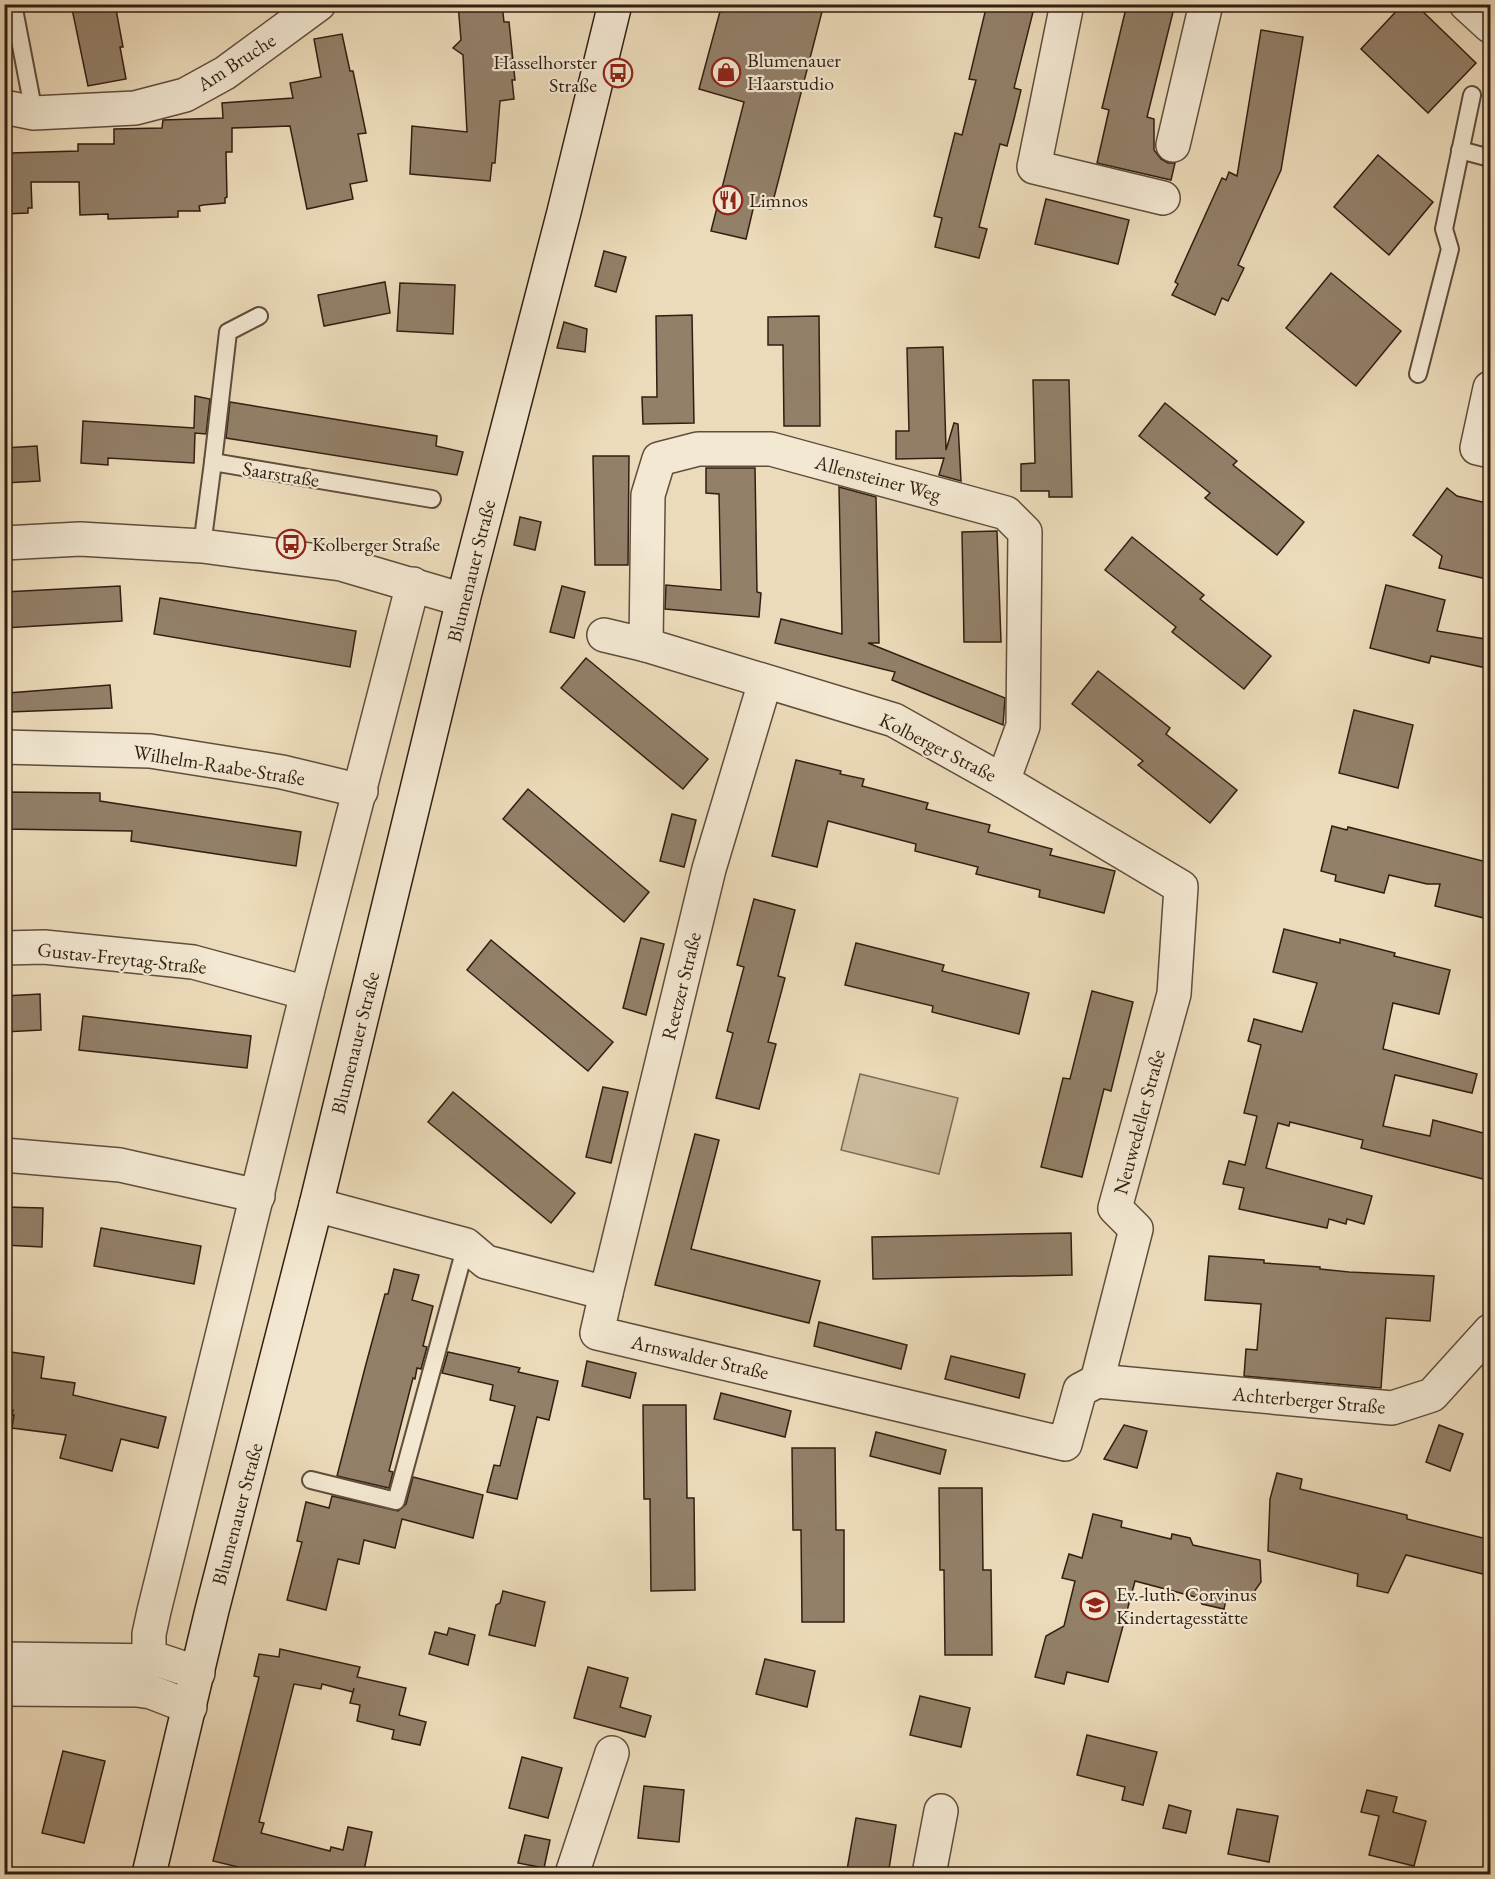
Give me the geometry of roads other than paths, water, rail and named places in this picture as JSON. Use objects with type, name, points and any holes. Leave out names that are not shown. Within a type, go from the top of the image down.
[{"type":"street","name":"Am Bruche","points":[[19,110],[135,108],[185,95],[225,73],[319,4]]},
{"type":"street","name":"Blumenauer Straße","points":[[149,1875],[212,1610],[316,1205],[463,600],[564,212],[615,4]]},
{"type":"street","points":[[1067,4],[1034,167],[1162,198]]},
{"type":"street","points":[[1173,145],[1206,4]]},
{"type":"street","points":[[1466,4],[1491,26]]},
{"type":"street","points":[[1484,449],[1491,388]]},
{"type":"street","name":"Allensteiner Weg","points":[[646,645],[648,495],[659,459],[698,449],[771,449],[1006,513],[1025,532],[1026,572],[1023,726],[1004,781]]},
{"type":"street","points":[[4,543],[80,539],[202,546],[341,564],[463,600]]},
{"type":"street","points":[[149,1661],[148,1634],[307,993],[413,584]]},
{"type":"street","name":"Kolberger Straße","points":[[604,635],[646,645],[894,720],[1004,781],[1181,887]]},
{"type":"street","name":"Reetzer Straße","points":[[606,1293],[709,869],[765,682]]},
{"type":"street","name":"Wilhelm-Raabe-Straße","points":[[4,747],[150,751],[282,772],[361,791]]},
{"type":"street","name":"Neuwedeller Straße","points":[[1097,1381],[1136,1229],[1115,1208],[1174,994],[1181,887]]},
{"type":"street","name":"Gustav-Freytag-Straße","points":[[4,948],[44,947],[193,962],[307,993]]},
{"type":"street","points":[[4,1155],[120,1165],[258,1196]]},
{"type":"street","points":[[316,1205],[465,1245],[486,1262],[606,1293]]},
{"type":"street","name":"Arnswalder Straße","points":[[606,1293],[597,1333],[1065,1444],[1080,1390],[1097,1381]]},
{"type":"street","name":"Achterberger Straße","points":[[1097,1381],[1392,1408],[1432,1395],[1491,1331]]},
{"type":"street","points":[[4,1659],[162,1661],[198,1673]]},
{"type":"street","points":[[4,1689],[137,1690],[151,1692],[190,1707]]},
{"type":"street","points":[[572,1875],[612,1753]]},
{"type":"street","points":[[929,1875],[941,1811]]},
{"type":"lane","points":[[13,4],[19,110]]},
{"type":"lane","points":[[1418,374],[1450,249],[1444,229],[1472,95]]},
{"type":"lane","points":[[1460,150],[1491,158]]},
{"type":"lane","points":[[202,546],[228,332],[259,316]]},
{"type":"lane","name":"Saarstraße","points":[[213,462],[432,499]]},
{"type":"lane","points":[[311,1480],[396,1501],[465,1245]]},
{"type":"place","name":"Blumenauer Haarstudio","points":[[726,72]]},
{"type":"place","name":"Hasselhorster Straße","points":[[618,73]]},
{"type":"place","name":"Limnos","points":[[728,200]]},
{"type":"place","name":"Kolberger Straße","points":[[291,544]]},
{"type":"place","name":"Ev.-luth. Corvinus Kindertagesstätte","points":[[1095,1605]]}]
